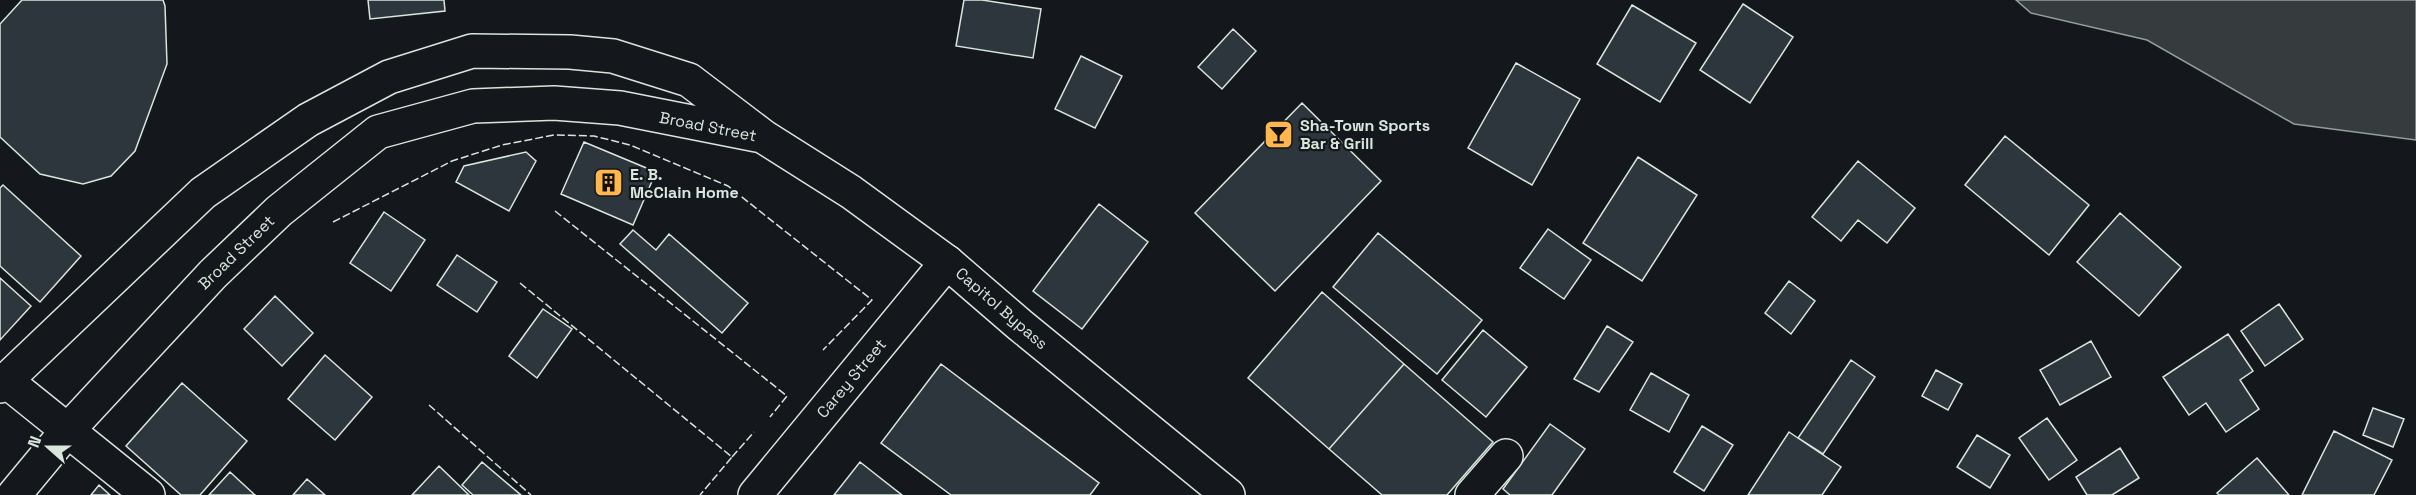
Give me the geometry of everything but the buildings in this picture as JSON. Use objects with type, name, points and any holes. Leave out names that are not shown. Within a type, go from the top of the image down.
[{"type":"main road","name":"Broad Street","points":[[2,383],[203,193],[308,120],[389,77],[472,51],[570,52],[613,56],[689,80],[764,137]]},
{"type":"main road","name":"Broad Street","points":[[14,495],[67,431],[213,274],[279,211],[378,132],[473,106],[554,103],[620,108],[764,137]]},
{"type":"main road","name":"Capitol Bypass","points":[[764,137],[851,192],[947,262],[1020,325],[1228,495]]},
{"type":"main road","name":"Carey Street","points":[[754,495],[947,262]]},
{"type":"main road","points":[[2,383],[148,495]]},
{"type":"main road","points":[[1472,495],[1506,456]]},
{"type":"shaded area","points":[[2016,0],[2416,0],[2416,140],[2294,124],[2147,40],[2031,13]]},
{"type":"fence","points":[[333,222],[452,161],[502,145],[554,135],[594,136],[630,145],[728,186],[872,300],[823,350]]},
{"type":"fence","points":[[555,211],[787,396],[770,417]]},
{"type":"fence","points":[[520,283],[732,457],[700,495]]},
{"type":"fence","points":[[429,405],[531,495]]},
{"type":"fence","points":[[732,457],[754,432]]},
{"type":"place","name":"Sha-Town Sports Bar & Grill","points":[[1279,134]]},
{"type":"place","name":"E. B. McClain Home","points":[[609,183]]}]
